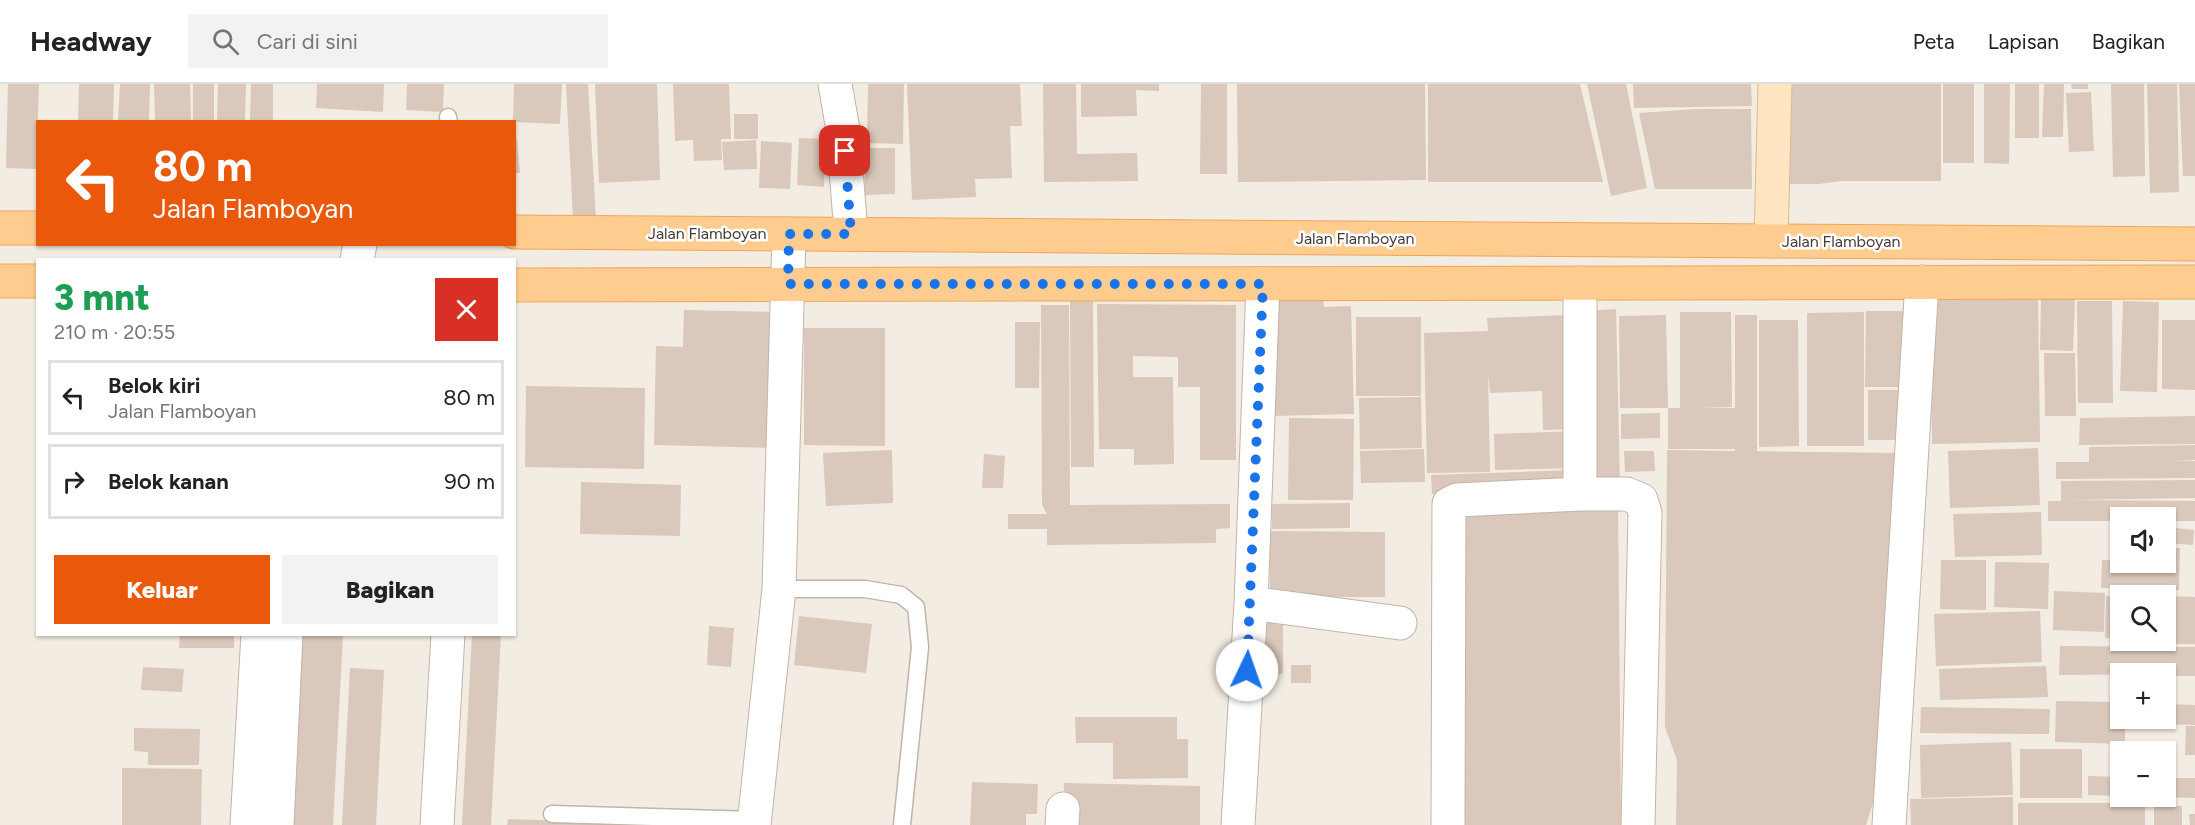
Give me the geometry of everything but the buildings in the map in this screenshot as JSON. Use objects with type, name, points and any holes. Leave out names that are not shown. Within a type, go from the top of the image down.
[{"type":"main road","points":[[0,228],[36,228]]},
{"type":"main road","name":"Jalan Flamboyan","points":[[516,232],[2195,244]]},
{"type":"main road","points":[[0,281],[36,281]]},
{"type":"main road","points":[[516,285],[2195,282]]},
{"type":"street","points":[[834,84],[843,130],[851,234]]},
{"type":"street","points":[[1771,241],[1775,84]]},
{"type":"street","points":[[754,823],[779,589],[789,234]]},
{"type":"street","points":[[1889,825],[1922,282]]},
{"type":"street","points":[[1580,283],[1580,494]]},
{"type":"street","points":[[1238,825],[1251,603],[1263,284]]},
{"type":"street","points":[[1448,825],[1449,504],[1456,500],[1580,494],[1627,495],[1641,500],[1645,513],[1638,825]]},
{"type":"street","points":[[1251,603],[1401,623]]},
{"type":"street","points":[[248,825],[258,636]]},
{"type":"street","points":[[277,825],[286,636]]},
{"type":"street","points":[[437,825],[448,636]]},
{"type":"lane","points":[[779,589],[865,589],[901,595],[916,607],[920,647],[902,825]]},
{"type":"lane","points":[[552,814],[754,823]]},
{"type":"route","points":[[845,151],[851,234],[789,234],[788,284],[1263,284],[1247,670]]}]
